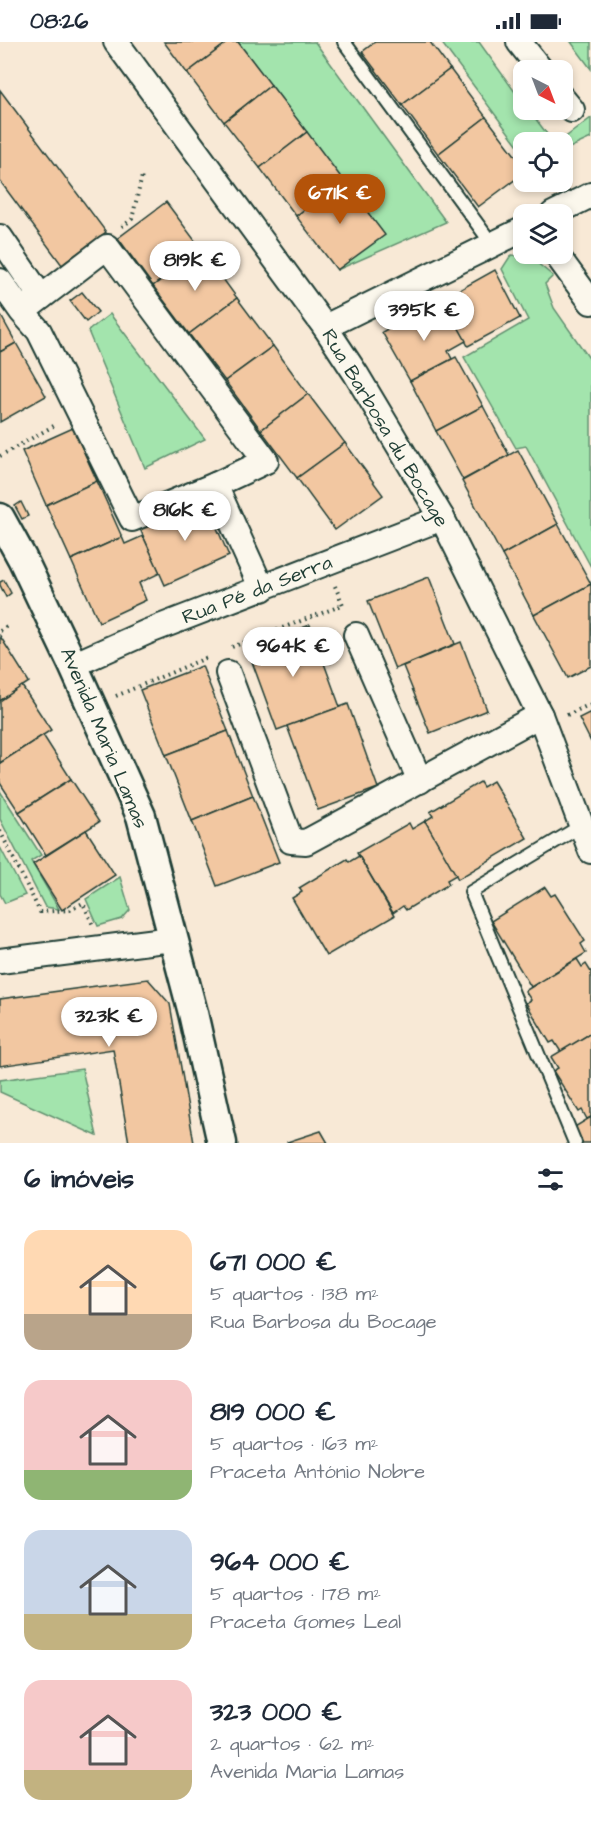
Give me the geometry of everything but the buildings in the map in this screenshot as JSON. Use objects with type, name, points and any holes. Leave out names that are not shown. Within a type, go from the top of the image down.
[{"type":"street","name":"Rua Barbosa du Bocage","points":[[116,42],[324,327],[356,374],[442,518],[540,715],[591,851]]},
{"type":"street","points":[[519,42],[533,60]]},
{"type":"street","points":[[573,204],[591,195]]},
{"type":"street","points":[[324,327],[513,234]]},
{"type":"street","points":[[0,237],[41,297]]},
{"type":"street","points":[[0,281],[22,312],[39,331],[132,519],[266,461],[107,247],[22,312]]},
{"type":"street","points":[[563,264],[591,302]]},
{"type":"street","points":[[215,485],[262,589]]},
{"type":"street","name":"Avenida Maria Lamas","points":[[0,518],[74,665],[141,816],[193,1013],[222,1143]]},
{"type":"street","name":"Rua Pé da Serra","points":[[74,665],[147,632],[442,518]]},
{"type":"street","points":[[356,635],[420,781]]},
{"type":"street","points":[[228,673],[291,841],[306,842],[540,715]]},
{"type":"street","points":[[0,961],[172,939]]},
{"type":"lane","points":[[344,42],[492,244]]},
{"type":"lane","points":[[575,1143],[471,892],[582,826]]},
{"type":"path","points":[[107,247],[115,233],[132,219],[142,176]]},
{"type":"path","points":[[0,456],[79,412]]},
{"type":"path","points":[[326,564],[356,635]]},
{"type":"path","points":[[271,632],[344,605]]},
{"type":"path","points":[[0,631],[7,627]]},
{"type":"path","points":[[93,706],[175,669]]},
{"type":"path","points":[[0,831],[39,912],[70,910],[83,903],[94,929],[105,928],[109,947]]},
{"type":"green space","points":[[238,42],[315,42],[446,222],[337,270],[384,234]]},
{"type":"green space","points":[[441,42],[479,42],[513,89],[513,120],[536,120],[546,132],[513,132],[513,139]]},
{"type":"green space","points":[[571,42],[591,42],[591,69]]},
{"type":"green space","points":[[591,118],[591,138],[573,146],[572,132]]},
{"type":"green space","points":[[513,255],[513,264],[538,264],[553,276],[545,284],[554,308],[591,361],[591,567],[526,446],[516,448],[464,357],[528,320],[502,269]]},
{"type":"green space","points":[[110,314],[205,439],[145,468],[88,331]]},
{"type":"green space","points":[[0,791],[41,855],[31,861],[59,909],[45,907],[0,819]]},
{"type":"green space","points":[[0,847],[25,895],[5,903],[0,894]]},
{"type":"green space","points":[[120,877],[130,910],[122,919],[98,926],[86,899]]},
{"type":"green space","points":[[82,1069],[97,1136],[0,1092],[0,1080]]}]
